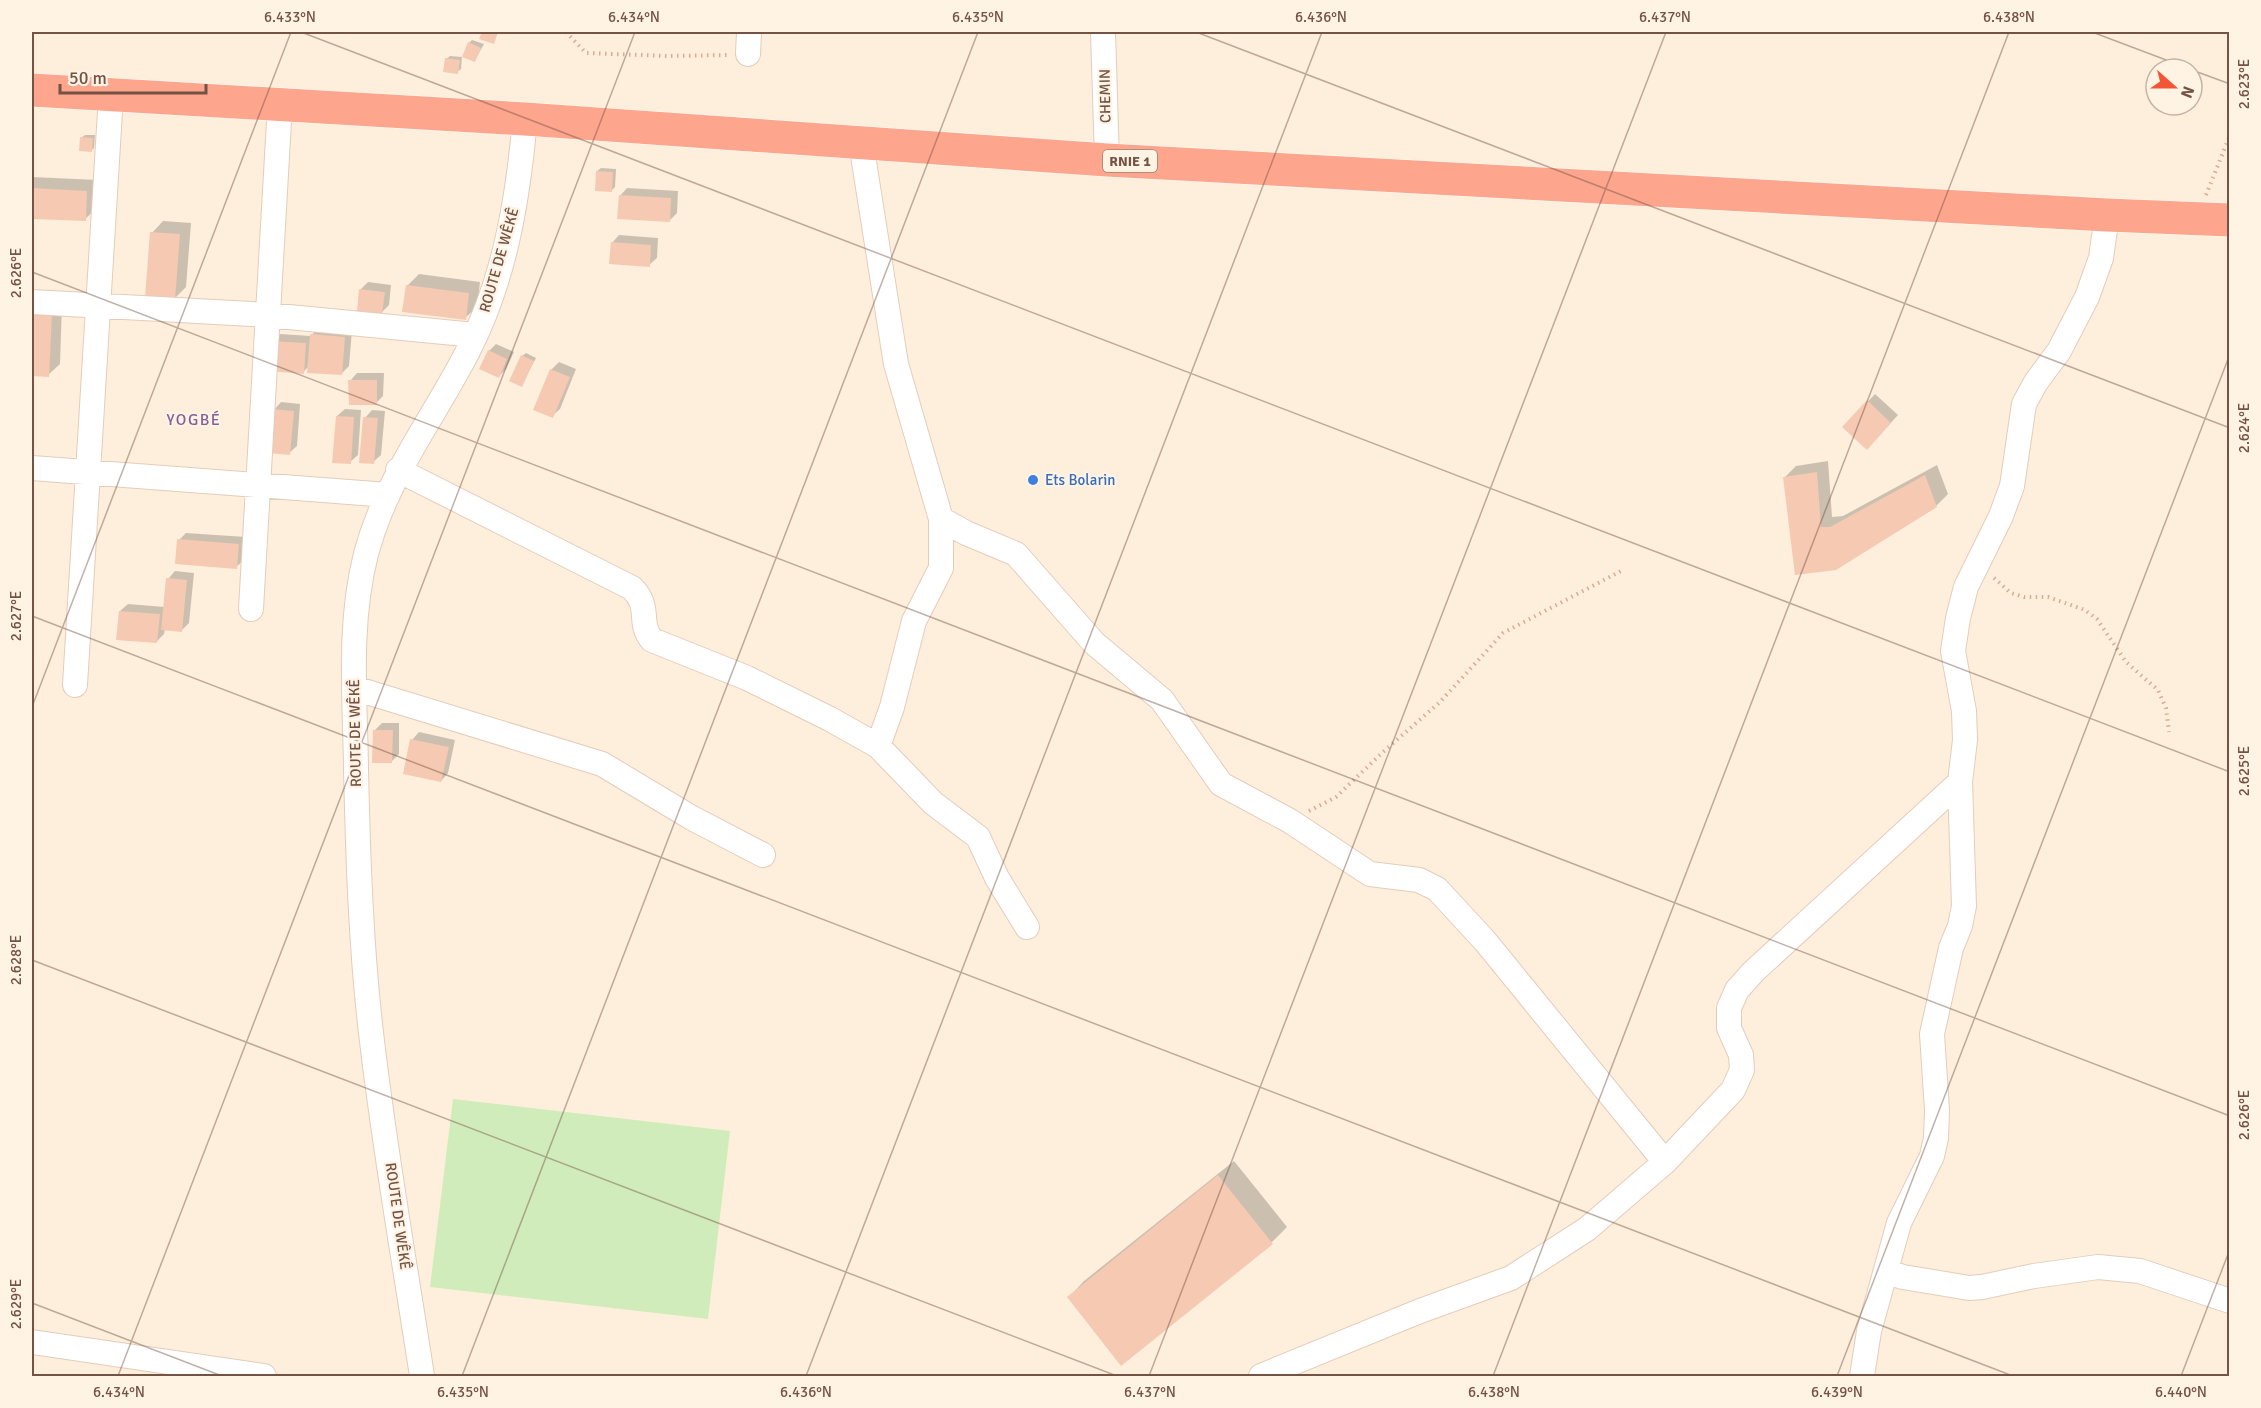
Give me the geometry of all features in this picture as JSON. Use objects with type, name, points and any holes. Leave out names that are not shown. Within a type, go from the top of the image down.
[{"type":"highway","name":"RNIE 1","points":[[32,90],[525,119],[1107,160],[2229,220]]},
{"type":"street","name":"CHEMIN","points":[[1104,32],[1107,160]]},
{"type":"street","points":[[75,685],[111,95]]},
{"type":"street","points":[[251,609],[280,104]]},
{"type":"street","name":"ROUTE DE WÊKÊ","points":[[422,1377],[370,1022],[359,898],[354,688],[357,600],[366,555],[398,470],[475,335],[491,294],[509,233],[519,182],[525,119]]},
{"type":"street","points":[[861,143],[896,364],[941,519],[941,568],[914,621],[892,707],[878,746]]},
{"type":"street","points":[[1862,1377],[1869,1331],[1899,1223],[1932,1156],[1936,1138],[1937,1110],[1932,1034],[1951,948],[1960,926],[1964,906],[1960,782],[1965,740],[1964,711],[1953,651],[1960,608],[1966,587],[2001,516],[2012,486],[2024,404],[2036,382],[2059,351],[2087,297],[2101,258],[2107,215]]},
{"type":"street","points":[[32,302],[268,315],[475,335]]},
{"type":"street","points":[[32,468],[388,495]]},
{"type":"street","points":[[398,470],[633,588],[642,597],[646,632],[652,640],[747,678],[830,719],[878,746],[933,803],[978,837],[997,878],[1027,927]]},
{"type":"street","points":[[941,519],[966,533],[1016,554],[1094,643],[1161,700],[1221,784],[1290,821],[1370,874],[1419,880],[1437,889],[1485,941],[1665,1162]]},
{"type":"street","points":[[354,688],[602,764],[692,818],[763,855]]},
{"type":"street","points":[[1261,1377],[1420,1311],[1511,1278],[1587,1228],[1665,1162],[1718,1108],[1738,1080],[1742,1070],[1741,1055],[1729,1028],[1729,1008],[1737,990],[1753,972],[1960,782]]},
{"type":"street","points":[[1887,1272],[1903,1277],[1969,1288],[2098,1267],[2140,1271],[2229,1301]]},
{"type":"street","points":[[32,1342],[264,1377]]},
{"type":"path","points":[[566,32],[586,53],[668,56],[748,43]]},
{"type":"path","points":[[2197,218],[2229,135]]},
{"type":"path","points":[[1977,564],[2011,593],[2024,597],[2048,597],[2085,610],[2097,619],[2126,662],[2158,690],[2166,708],[2169,732]]},
{"type":"path","points":[[1290,821],[1336,797],[1440,702],[1503,633],[1621,571]]},
{"type":"green space","points":[[453,1099],[730,1131],[708,1319],[430,1287]]},
{"type":"building","points":[[482,32],[498,32],[494,44],[479,39]]},
{"type":"building","points":[[468,42],[481,48],[475,62],[462,57]]},
{"type":"building","points":[[445,58],[460,60],[458,74],[443,72]]},
{"type":"building","points":[[80,137],[93,138],[92,152],[79,151]]},
{"type":"building","points":[[596,171],[613,172],[612,192],[595,191]]},
{"type":"building","points":[[32,188],[87,191],[86,221],[32,219]]},
{"type":"building","points":[[619,195],[671,198],[670,222],[617,219]]},
{"type":"building","points":[[150,232],[180,234],[175,300],[145,298]]},
{"type":"building","points":[[611,242],[651,245],[650,267],[609,264]]},
{"type":"building","points":[[406,285],[469,293],[466,320],[402,312]]},
{"type":"building","points":[[359,289],[385,292],[382,314],[357,311]]},
{"type":"building","points":[[32,314],[52,314],[49,377],[32,376]]},
{"type":"building","points":[[310,334],[345,337],[342,375],[307,373]]},
{"type":"building","points":[[271,341],[306,343],[304,374],[269,371]]},
{"type":"building","points":[[488,350],[507,359],[499,378],[479,369]]},
{"type":"building","points":[[521,355],[534,361],[522,387],[509,381]]},
{"type":"building","points":[[550,369],[570,377],[553,418],[533,410]]},
{"type":"building","points":[[348,380],[377,380],[377,405],[349,405]]},
{"type":"building","points":[[1867,400],[1891,423],[1867,450],[1842,427]]},
{"type":"building","points":[[272,409],[294,411],[290,455],[269,453]]},
{"type":"building","points":[[336,416],[354,417],[351,464],[332,463]]},
{"type":"building","points":[[363,417],[378,418],[374,464],[359,463]]},
{"type":"building","points":[[1817,472],[1821,527],[1830,527],[1925,475],[1937,507],[1836,570],[1795,575],[1783,477]]},
{"type":"building","points":[[177,539],[239,544],[237,569],[175,564]]},
{"type":"building","points":[[166,578],[187,580],[182,632],[161,630]]},
{"type":"building","points":[[119,611],[160,614],[157,643],[116,640]]},
{"type":"building","points":[[373,730],[393,730],[392,763],[372,763]]},
{"type":"building","points":[[410,739],[449,747],[441,782],[403,774]]},
{"type":"building","points":[[1218,1175],[1273,1244],[1121,1366],[1067,1297]]},
{"type":"place","name":"Ets Bolarin","points":[[1033,480]]},
{"type":"district","name":"YOGBÉ","points":[[194,419]]}]
